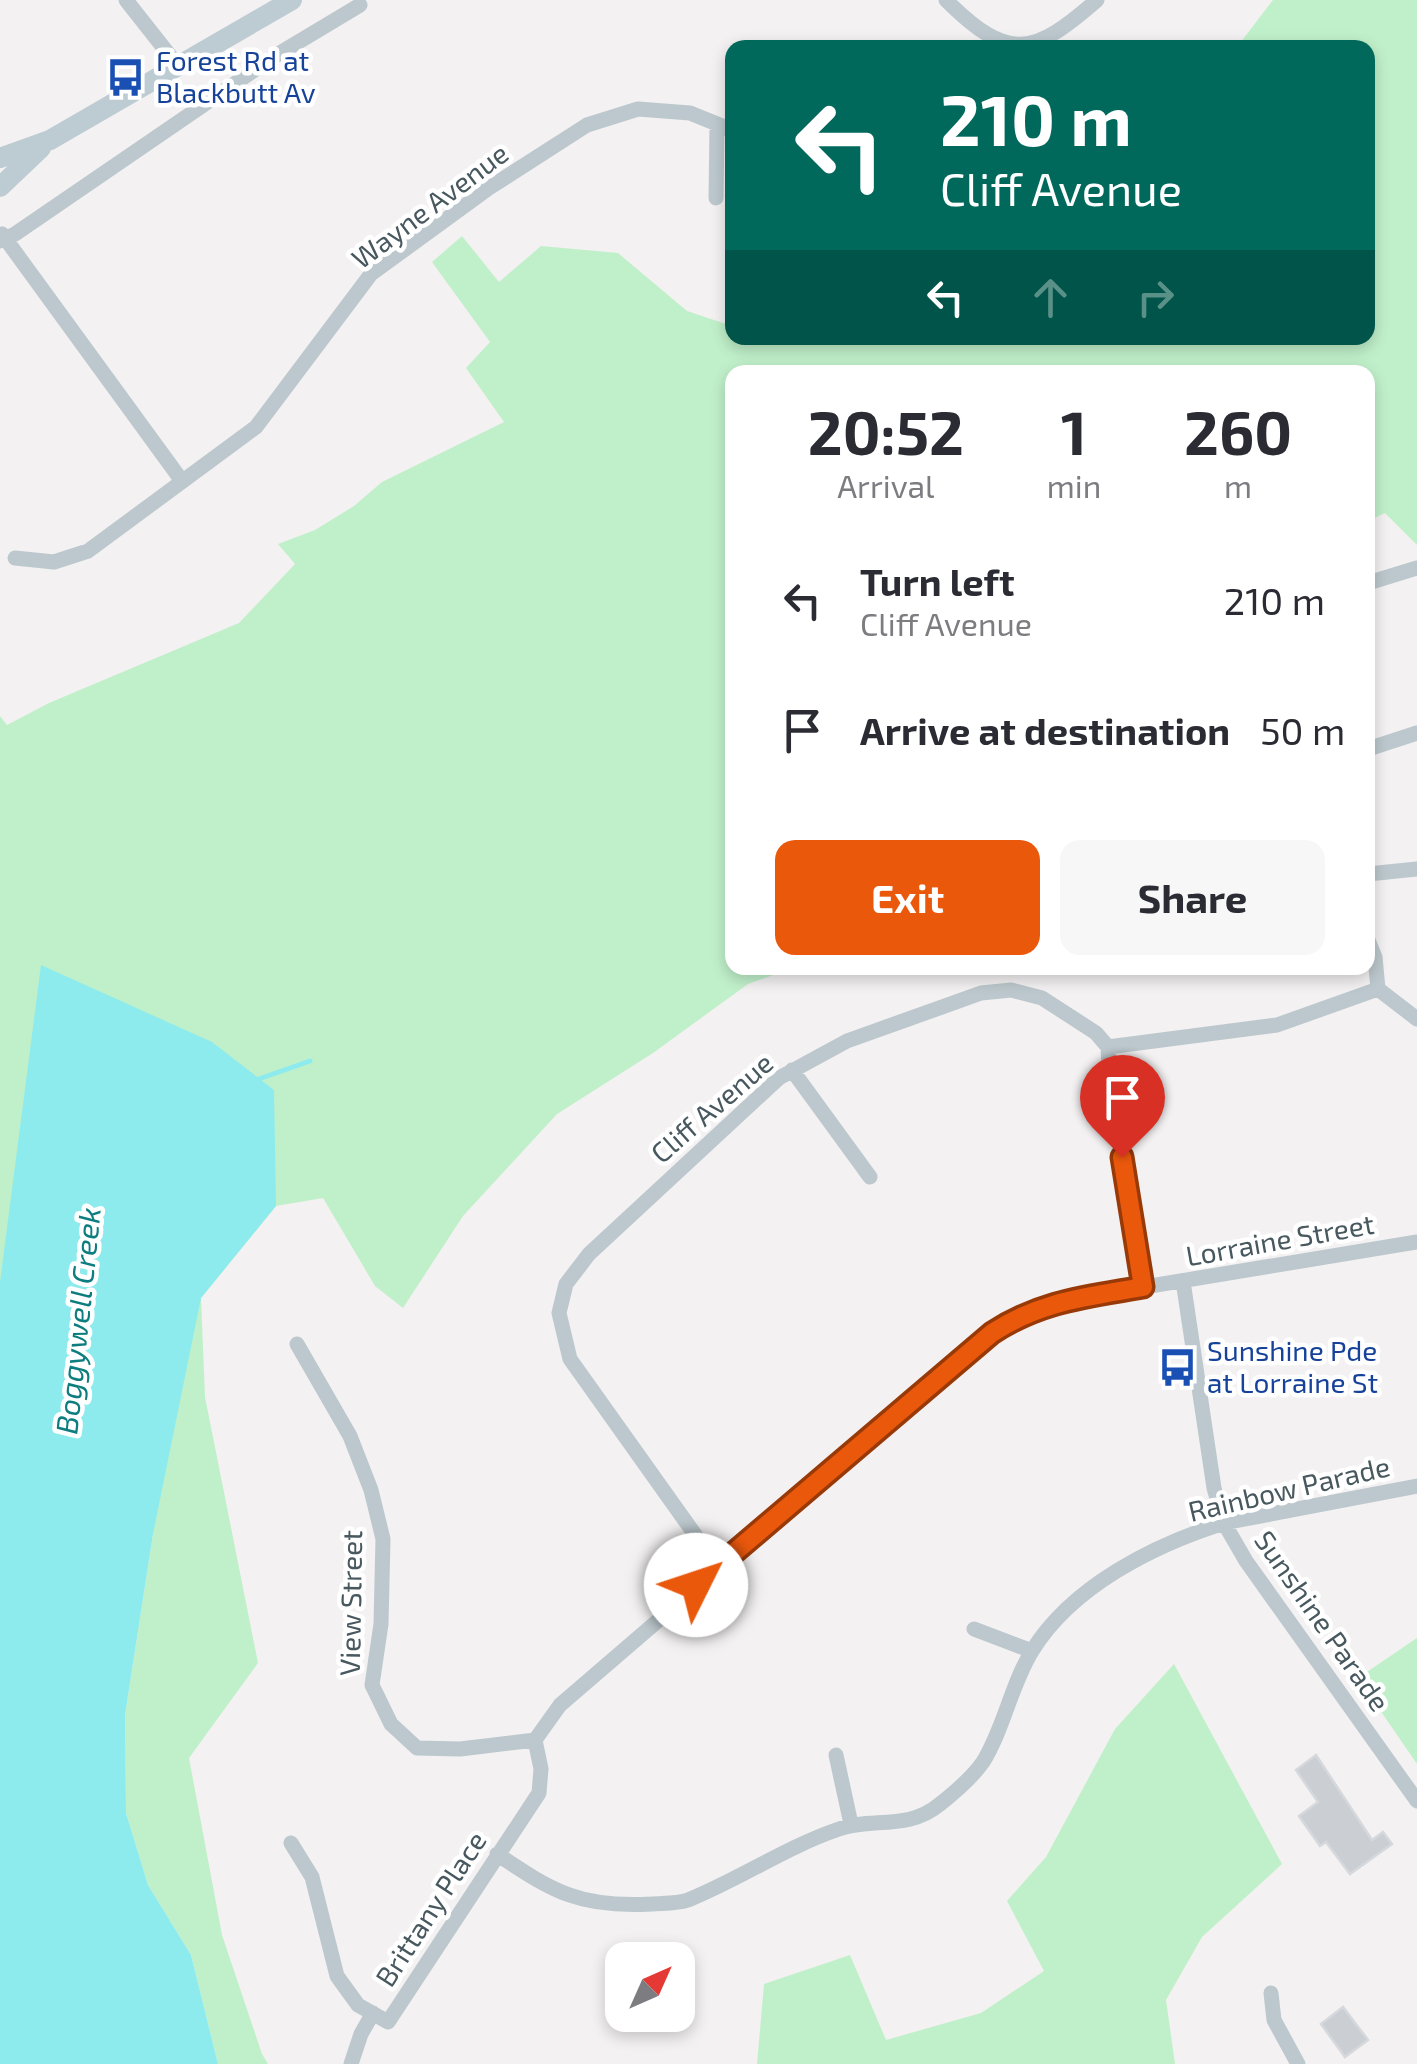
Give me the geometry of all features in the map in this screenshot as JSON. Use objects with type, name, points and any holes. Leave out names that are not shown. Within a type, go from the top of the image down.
[{"type":"street","points":[[126,0],[178,66]]},
{"type":"street","points":[[0,158],[50,140],[292,0]]},
{"type":"street","points":[[946,0],[995,40]]},
{"type":"street","points":[[1044,40],[1097,0]]},
{"type":"street","points":[[2,237],[274,56],[360,4]]},
{"type":"street","name":"Wayne Avenue","points":[[15,558],[54,562],[88,551],[256,427],[371,274],[489,188],[587,125],[638,108],[690,114],[725,127],[716,198]]},
{"type":"street","points":[[0,187],[50,140]]},
{"type":"street","points":[[0,220],[2,237],[182,481]]},
{"type":"street","points":[[1375,581],[1417,568]]},
{"type":"street","points":[[1375,747],[1417,733]]},
{"type":"street","points":[[1375,873],[1417,870]]},
{"type":"street","points":[[1375,957],[1378,989],[1417,1020]]},
{"type":"street","points":[[1143,1287],[1110,1085],[1108,1046],[1276,1025],[1378,989]]},
{"type":"street","name":"Cliff Avenue","points":[[718,1567],[570,1359],[559,1313],[566,1284],[589,1254],[762,1090],[847,1041],[934,1007],[997,990],[1022,992],[1052,1003],[1096,1033],[1108,1046]]},
{"type":"street","points":[[792,1070],[870,1177]]},
{"type":"street","name":"Lorraine Street","points":[[535,1740],[560,1705],[1013,1319],[1053,1302],[1417,1242]]},
{"type":"street","name":"Sunshine Parade","points":[[1183,1282],[1214,1488],[1224,1523],[1246,1561],[1417,1801]]},
{"type":"street","name":"View Street","points":[[297,1344],[350,1436],[371,1490],[383,1539],[381,1624],[372,1685],[391,1724],[417,1748],[460,1749],[535,1740]]},
{"type":"street","name":"Rainbow Parade","points":[[497,1854],[548,1888],[576,1898],[617,1906],[684,1902],[812,1838],[851,1824],[894,1824],[937,1807],[982,1763],[1032,1651],[1069,1606],[1112,1576],[1161,1548],[1224,1523],[1417,1486]]},
{"type":"street","points":[[974,1629],[1032,1651]]},
{"type":"street","name":"Brittany Place","points":[[291,1843],[312,1877],[337,1976],[358,2005],[388,2022],[539,1792],[541,1769],[535,1740]]},
{"type":"street","points":[[836,1754],[851,1824]]},
{"type":"street","points":[[1271,1993],[1274,2020],[1298,2064]]},
{"type":"street","points":[[351,2064],[373,2013]]},
{"type":"green space","points":[[1273,0],[1417,0],[1417,545],[1385,513],[1375,518],[1375,365],[725,365],[725,975],[773,975],[748,984],[653,1053],[557,1114],[463,1216],[403,1308],[375,1286],[323,1198],[276,1206],[201,1298],[205,1397],[258,1663],[189,1758],[222,1935],[268,2064],[218,2064],[191,1955],[148,1885],[126,1813],[125,1715],[153,1534],[0,1529],[0,716],[7,725],[49,703],[239,623],[295,564],[278,544],[315,530],[354,506],[382,482],[504,422],[466,368],[490,342],[432,262],[462,236],[499,282],[541,246],[618,253],[687,311],[725,324],[725,345],[1375,345],[1375,40],[1242,40]]},
{"type":"green space","points":[[1417,1638],[1417,1764],[1358,1678]]},
{"type":"green space","points":[[1174,1664],[1282,1864],[1202,1937],[1166,2000],[1175,2064],[757,2064],[764,1984],[850,1955],[886,2040],[981,2013],[1044,1971],[1007,1901],[1046,1857],[1115,1729]]},
{"type":"water","points":[[41,965],[212,1042],[274,1090],[276,1206],[201,1298],[153,1534],[125,1715],[126,1813],[148,1885],[191,1955],[218,2064],[0,2064],[0,1282]]},
{"type":"building","points":[[1316,1755],[1372,1840],[1383,1832],[1392,1844],[1350,1874],[1326,1842],[1320,1846],[1299,1816],[1318,1802],[1296,1770]]},
{"type":"building","points":[[1343,2007],[1368,2040],[1345,2057],[1321,2024]]},
{"type":"waterway","name":"Boggywell Creek","points":[[256,1080],[310,1061]]},
{"type":"place","name":"Forest Rd at Blackbutt Av","points":[[126,77]]},
{"type":"place","name":"Sunshine Pde at Lorraine St","points":[[1177,1367]]},
{"type":"route","points":[[696,1585],[992,1333],[1053,1302],[1143,1287],[1122,1157]]}]
